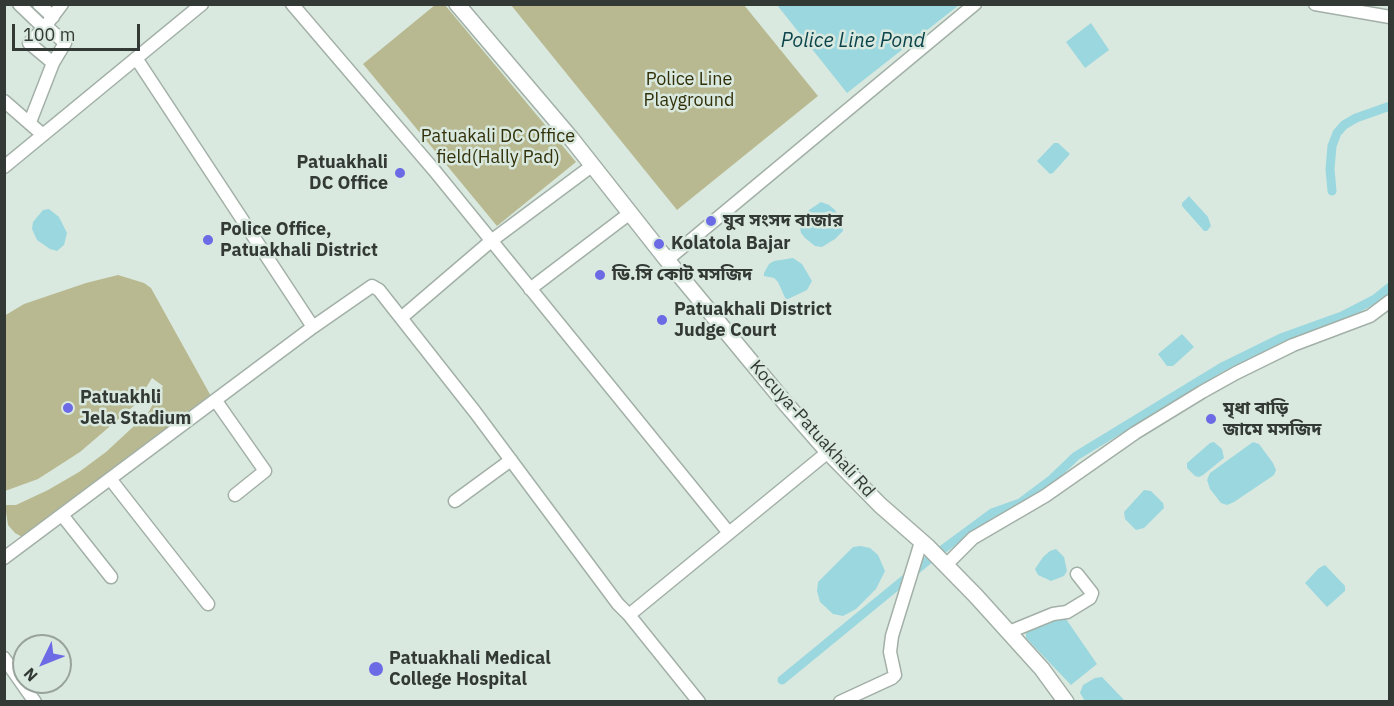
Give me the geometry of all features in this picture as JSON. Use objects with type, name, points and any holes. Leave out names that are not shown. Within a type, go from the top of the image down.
[{"type":"main road","name":"Kocuya-Patuakhali Rd","points":[[458,4],[592,165],[667,260],[828,452],[880,506],[946,565],[1009,632],[1066,702]]},
{"type":"street","points":[[19,4],[47,24],[65,43],[53,63],[30,122]]},
{"type":"street","points":[[39,4],[47,24]]},
{"type":"street","points":[[53,63],[29,43],[62,4]]},
{"type":"street","points":[[4,167],[202,4]]},
{"type":"street","points":[[292,4],[434,170],[729,533]]},
{"type":"street","points":[[667,260],[975,4]]},
{"type":"street","points":[[1315,4],[1389,17]]},
{"type":"street","points":[[136,57],[313,327]]},
{"type":"street","points":[[4,101],[43,135]]},
{"type":"street","points":[[400,318],[491,241],[592,165]]},
{"type":"street","points":[[530,289],[630,213]]},
{"type":"street","points":[[4,558],[216,402],[313,327],[372,286],[379,290],[511,460],[618,604],[699,702]]},
{"type":"street","points":[[946,565],[973,538],[1045,496],[1135,433],[1202,392],[1293,345],[1370,316],[1389,301]]},
{"type":"street","points":[[216,402],[265,471],[235,495]]},
{"type":"street","points":[[629,615],[828,452]]},
{"type":"street","points":[[455,501],[511,460]]},
{"type":"street","points":[[111,480],[207,604]]},
{"type":"street","points":[[62,515],[111,577]]},
{"type":"street","points":[[840,702],[895,675],[890,652],[891,644],[913,567],[924,545]]},
{"type":"street","points":[[1009,632],[1053,614],[1067,612],[1090,598],[1092,593],[1077,574]]},
{"type":"street","points":[[4,658],[35,702]]},
{"type":"green space","name":"Patuakali DC Office field(Hally Pad)","points":[[435,5],[445,5],[576,162],[497,226],[363,64]]},
{"type":"green space","name":"Police Line Playground","points":[[511,5],[744,5],[818,96],[677,210]]},
{"type":"green space","name":"Patuakhli Jela Stadium","points":[[118,275],[144,283],[151,288],[212,398],[24,538],[8,525],[5,505],[16,505],[48,490],[79,472],[106,452],[148,413],[163,386],[152,378],[136,404],[80,452],[38,479],[5,491],[4,316],[24,304]]},
{"type":"water","name":"Police Line Pond","points":[[777,5],[959,5],[847,93]]},
{"type":"water","points":[[1091,23],[1109,50],[1085,68],[1066,42]]},
{"type":"water","points":[[1054,143],[1058,143],[1070,154],[1050,174],[1037,161]]},
{"type":"water","points":[[1189,196],[1208,217],[1211,226],[1207,231],[1204,231],[1182,206]]},
{"type":"water","points":[[821,202],[835,210],[842,223],[843,231],[822,247],[815,246],[805,238],[800,227],[809,210]]},
{"type":"water","points":[[49,209],[59,217],[67,233],[64,245],[57,251],[37,240],[32,229],[33,222],[43,210]]},
{"type":"water","points":[[793,258],[802,264],[812,281],[807,290],[786,300],[778,282],[774,278],[764,276],[764,273],[769,264],[774,261]]},
{"type":"water","points":[[1182,334],[1194,347],[1173,366],[1167,366],[1158,354]]},
{"type":"water","points":[[1214,442],[1222,449],[1224,458],[1203,475],[1195,476],[1187,468],[1187,463]]},
{"type":"water","points":[[1253,442],[1259,444],[1273,463],[1276,470],[1274,475],[1234,502],[1227,505],[1221,503],[1210,489],[1207,480],[1210,473]]},
{"type":"water","points":[[1144,490],[1151,491],[1163,503],[1164,508],[1144,528],[1136,530],[1125,519],[1124,512]]},
{"type":"water","points":[[853,547],[870,548],[878,555],[885,571],[876,589],[856,609],[843,616],[833,614],[820,602],[817,591],[818,582]]},
{"type":"water","points":[[1056,549],[1064,557],[1067,571],[1064,576],[1051,581],[1038,575],[1035,569],[1043,557]]},
{"type":"water","points":[[1325,565],[1345,586],[1345,591],[1327,607],[1305,583]]},
{"type":"water","points":[[1061,614],[1097,664],[1071,685],[1026,638],[1026,631]]},
{"type":"water","points":[[1102,677],[1125,701],[1085,701],[1080,693],[1083,685]]},
{"type":"waterway","points":[[1332,191],[1330,169],[1332,146],[1337,133],[1344,125],[1356,118],[1390,106]]},
{"type":"waterway","points":[[782,680],[927,561],[992,513],[1020,503],[1052,479],[1076,456],[1222,367],[1281,338],[1342,316],[1375,299],[1390,287]]},
{"type":"place","name":"Patuakhali DC Office","points":[[400,173]]},
{"type":"place","name":"যুব সংসদ বাজার","points":[[711,221]]},
{"type":"place","name":"Police Office, Patuakhali District","points":[[208,240]]},
{"type":"place","name":"Kolatola Bajar","points":[[659,244]]},
{"type":"place","name":"ডি.সি কোট মসজিদ","points":[[600,275]]},
{"type":"place","name":"Patuakhali District Judge Court","points":[[662,320]]},
{"type":"place","name":"Patuakhli Jela Stadium","points":[[68,408]]},
{"type":"place","name":"মৃধা বাড়ি জামে মসজিদ","points":[[1211,419]]},
{"type":"place","name":"Patuakhali Medical College Hospital","points":[[376,669]]}]
